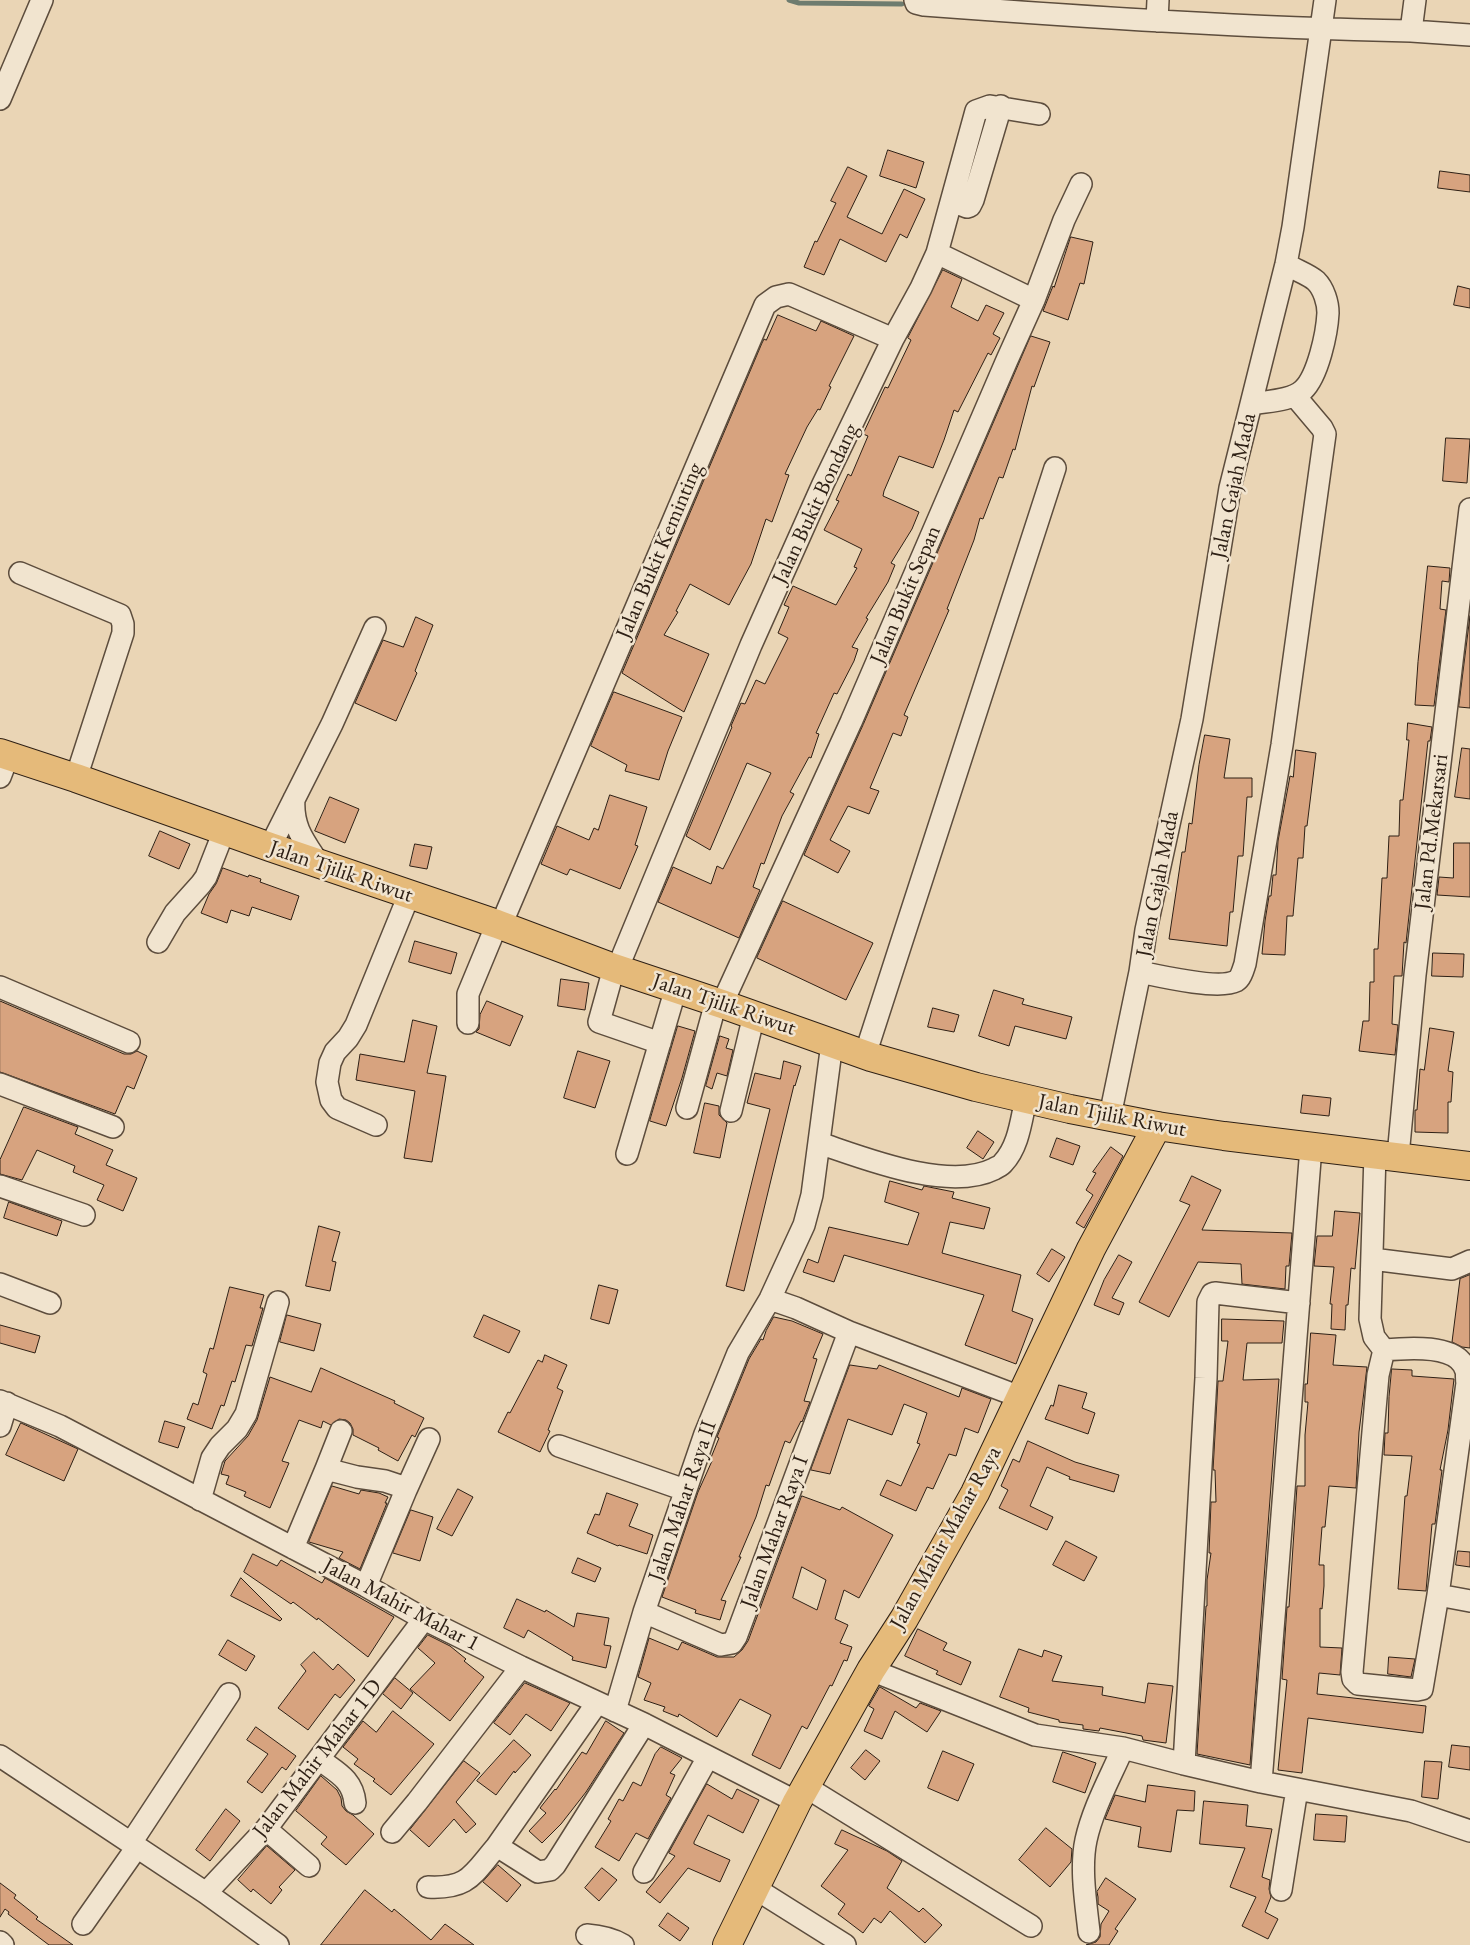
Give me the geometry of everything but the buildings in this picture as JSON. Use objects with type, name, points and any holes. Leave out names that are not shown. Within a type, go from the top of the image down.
[{"type":"main road","name":"Jalan Tjilik Riwut","points":[[3,762],[76,778],[270,848],[409,895],[619,962],[676,988],[865,1055],[976,1087],[1070,1109],[1157,1126],[1470,1166]]},
{"type":"main road","name":"Jalan Mahir Mahar Raya","points":[[727,1945],[801,1794],[871,1670],[904,1619],[975,1494],[1091,1249],[1157,1126]]},
{"type":"street","points":[[0,100],[42,0]]},
{"type":"street","points":[[915,0],[916,3],[924,5],[1038,7],[1157,21],[1470,35]]},
{"type":"street","points":[[1157,21],[1158,0]]},
{"type":"street","name":"Jalan Gajah Mada","points":[[1110,1116],[1140,972],[1146,930],[1192,719],[1230,488],[1286,264],[1325,0]]},
{"type":"street","points":[[1412,31],[1415,0]]},
{"type":"street","name":"Jalan Bukit Bondang","points":[[660,1043],[599,1022],[619,962],[751,645],[824,484],[937,253],[976,111],[982,107],[1001,106],[1039,114]]},
{"type":"street","name":"Jalan Bukit Sepan","points":[[687,1108],[719,1003],[851,722],[1034,300],[1064,220],[1081,184]]},
{"type":"street","points":[[937,253],[1034,300]]},
{"type":"street","points":[[1252,404],[1295,396],[1304,390],[1311,379],[1323,346],[1328,313],[1326,296],[1316,282],[1286,264]]},
{"type":"street","name":"Jalan Bukit Keminting","points":[[468,1023],[468,994],[765,305],[776,297],[789,294],[893,340]]},
{"type":"street","name":"Jalan Gajah Mada","points":[[1140,972],[1178,980],[1226,983],[1236,982],[1240,978],[1244,964],[1282,745],[1325,434],[1295,396]]},
{"type":"street","points":[[865,1055],[1054,468]]},
{"type":"street","name":"Jalan Pd.Mekarsari","points":[[1384,1350],[1374,1337],[1370,1319],[1372,1259],[1386,1155],[1416,966],[1470,509]]},
{"type":"street","points":[[20,573],[120,615],[123,624],[123,633],[76,778]]},
{"type":"street","points":[[270,848],[332,724],[375,628]]},
{"type":"street","points":[[294,798],[294,820],[300,836],[319,864]]},
{"type":"street","points":[[158,942],[175,913],[206,876],[224,831]]},
{"type":"street","points":[[376,1125],[338,1108],[331,1100],[327,1082],[330,1063],[335,1052],[348,1038],[356,1025],[409,895]]},
{"type":"street","points":[[0,988],[129,1042]]},
{"type":"street","points":[[627,1154],[676,988]]},
{"type":"street","points":[[731,1111],[754,1015]]},
{"type":"street","name":"Jalan Mahar Raya II","points":[[428,1887],[444,1888],[463,1883],[496,1846],[606,1707],[644,1612],[704,1434],[738,1353],[770,1299],[808,1213],[832,1043]]},
{"type":"street","points":[[0,1084],[113,1127]]},
{"type":"street","points":[[819,1142],[885,1165],[922,1173],[960,1178],[984,1174],[1003,1164],[1016,1143],[1026,1099]]},
{"type":"street","points":[[1261,1782],[1311,1147]]},
{"type":"street","points":[[0,1186],[84,1215]]},
{"type":"street","points":[[1372,1259],[1452,1269],[1470,1261]]},
{"type":"street","points":[[0,1284],[50,1303]]},
{"type":"street","points":[[1184,1764],[1206,1378],[1208,1302],[1212,1294],[1215,1293],[1299,1303]]},
{"type":"street","points":[[770,1299],[796,1308],[849,1332],[1020,1397]]},
{"type":"street","points":[[200,1500],[212,1458],[220,1446],[237,1430],[246,1414],[278,1302]]},
{"type":"street","name":"Jalan Mahar Raya I","points":[[644,1612],[721,1645],[732,1643],[736,1637],[849,1332]]},
{"type":"street","points":[[1423,1348],[1443,1351],[1456,1356],[1466,1369],[1467,1382],[1438,1595],[1422,1689],[1358,1684],[1353,1679],[1352,1672],[1377,1385],[1384,1350],[1423,1348]]},
{"type":"street","name":"Jalan Mahir Mahar 1","points":[[0,1426],[3,1402],[60,1426],[366,1586],[424,1619],[521,1667],[644,1724],[708,1757],[801,1794],[1032,1926]]},
{"type":"street","points":[[293,1548],[341,1431]]},
{"type":"street","points":[[366,1586],[429,1439]]},
{"type":"street","points":[[559,1446],[685,1490]]},
{"type":"street","points":[[326,1469],[397,1484],[406,1490]]},
{"type":"street","points":[[1438,1595],[1470,1601]]},
{"type":"street","name":"Jalan Mahir Mahar 1 D","points":[[206,1893],[266,1829],[424,1619]]},
{"type":"street","points":[[392,1832],[521,1667]]},
{"type":"street","points":[[871,1670],[1034,1735],[1123,1748],[1261,1782],[1411,1811],[1470,1832]]},
{"type":"street","points":[[83,1924],[229,1694]]},
{"type":"street","points":[[496,1846],[538,1872],[550,1870],[644,1724]]},
{"type":"street","points":[[1089,1932],[1085,1888],[1086,1842],[1092,1820],[1123,1748]]},
{"type":"street","points":[[0,1756],[206,1893],[278,1945]]},
{"type":"street","points":[[644,1872],[708,1757]]},
{"type":"street","points":[[319,1759],[351,1784],[355,1803]]},
{"type":"street","points":[[1281,1890],[1297,1788]]},
{"type":"street","points":[[266,1829],[309,1866]]},
{"type":"street","points":[[756,1889],[845,1945]]},
{"type":"street","points":[[587,1935],[602,1936],[623,1945]]},
{"type":"street","points":[[0,1942],[3,1945]]},
{"type":"waterway","points":[[789,0],[799,3],[902,4]]}]
